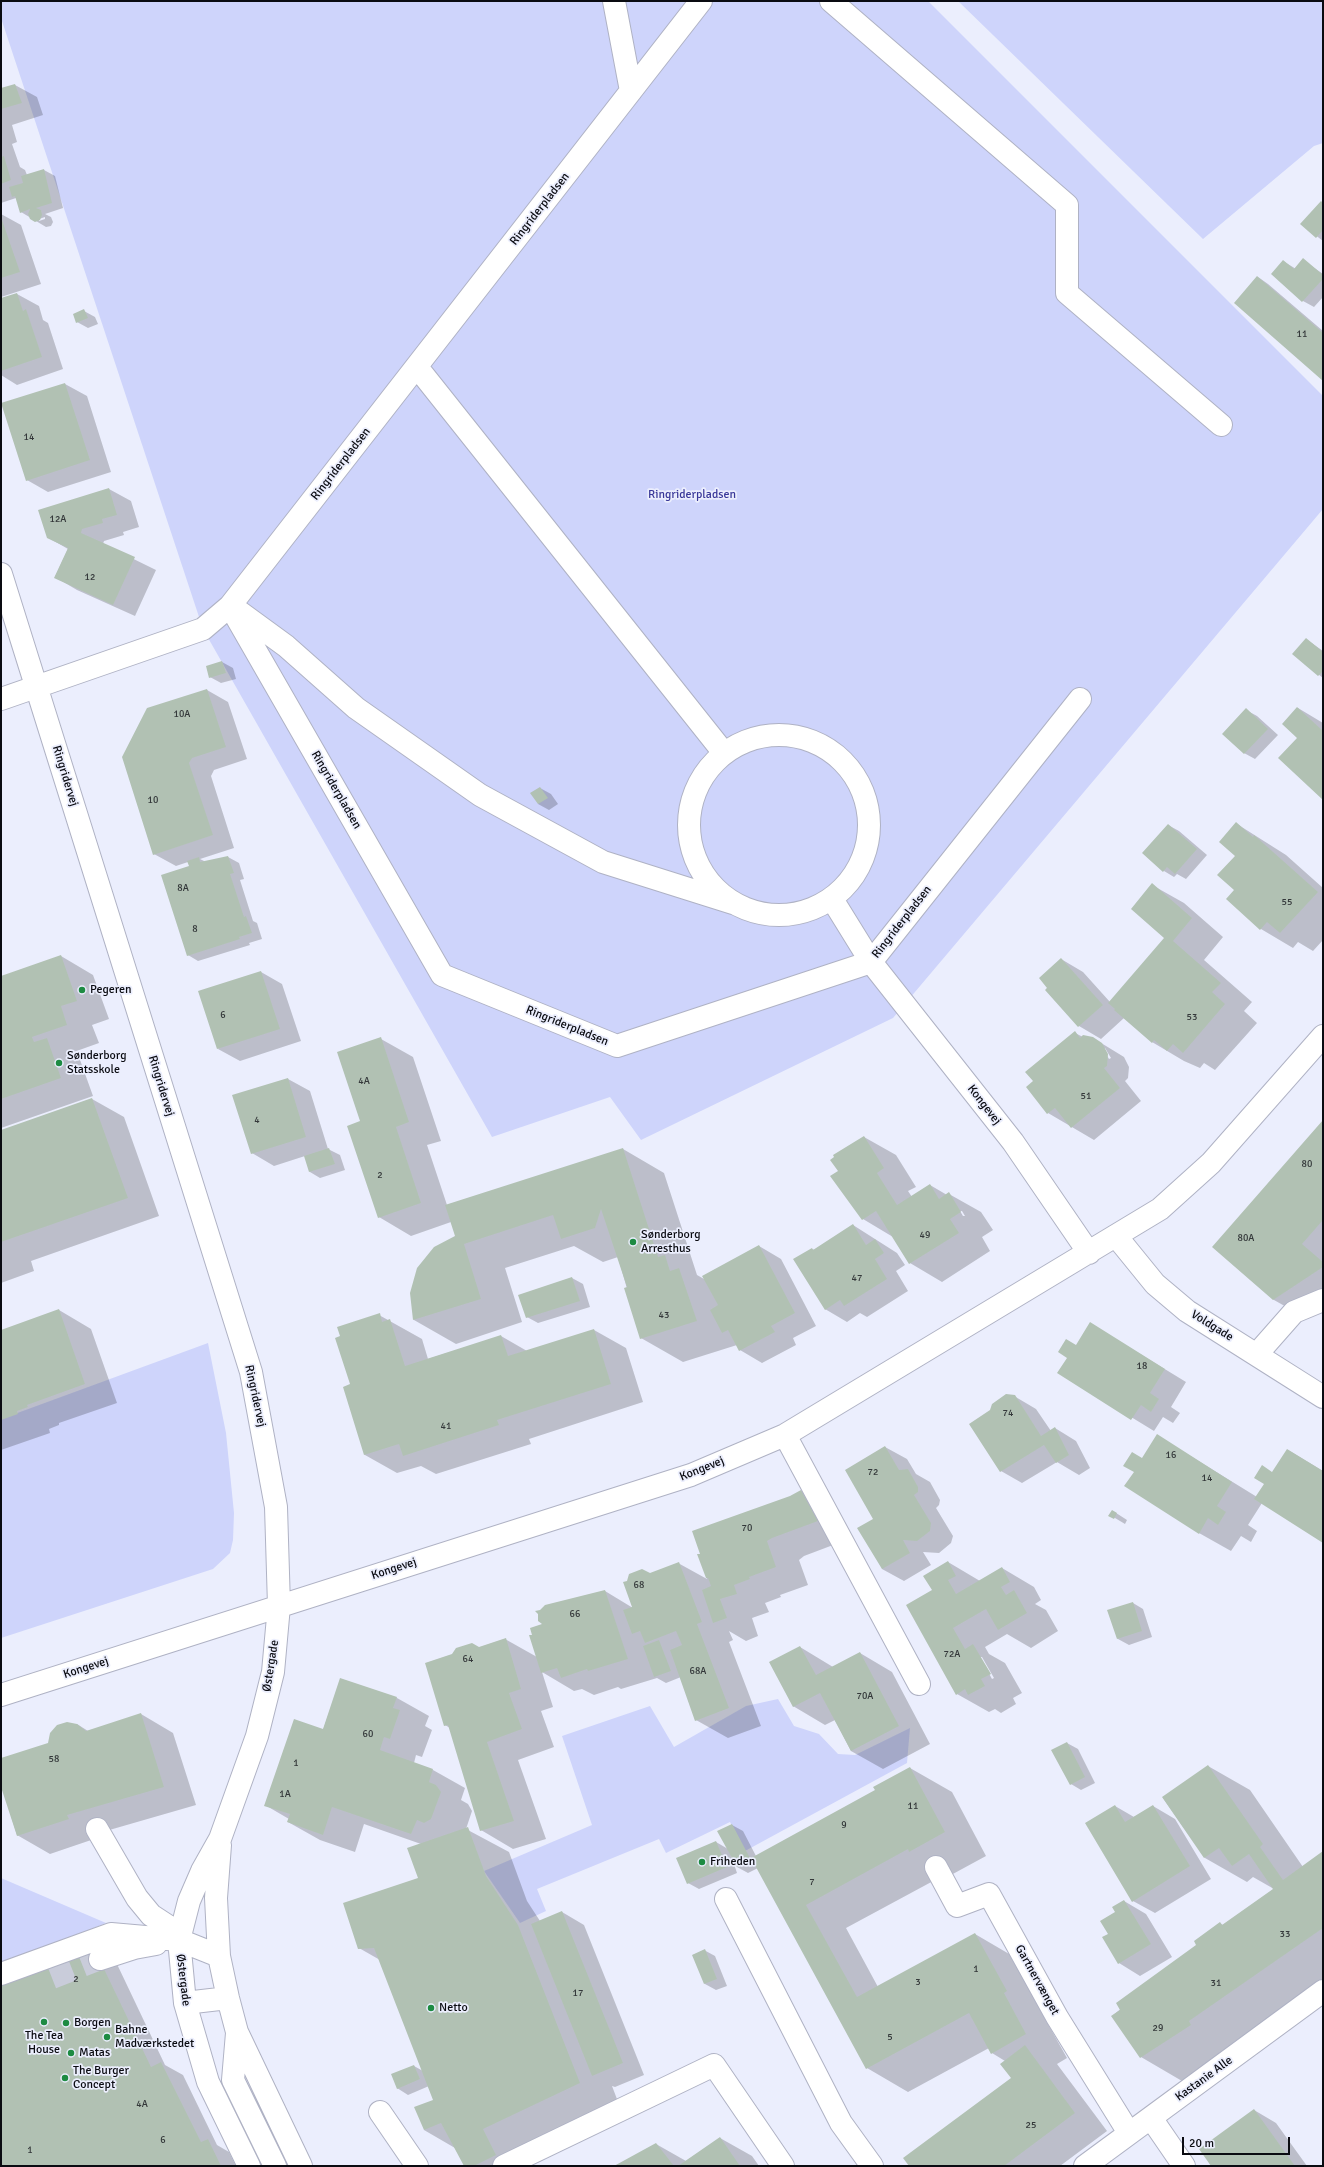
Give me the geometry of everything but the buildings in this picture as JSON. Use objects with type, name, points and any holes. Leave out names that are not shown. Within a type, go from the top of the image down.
[{"type":"street","points":[[614,1],[631,91]]},
{"type":"street","name":"Ringriderpladsen","points":[[1,699],[203,629],[230,606],[701,1]]},
{"type":"street","points":[[830,1],[1067,205],[1067,294],[1221,425]]},
{"type":"street","points":[[417,366],[724,753]]},
{"type":"street","name":"Ringridervej","points":[[1,574],[251,1372],[276,1507],[279,1606]]},
{"type":"street","points":[[230,606],[286,646],[356,708],[480,795],[603,862],[767,915],[798,914],[832,899],[854,877],[870,835],[868,804],[852,770],[828,748],[789,735],[757,737],[724,753],[703,776],[690,810],[690,841],[709,882],[733,903]]},
{"type":"street","name":"Ringriderpladsen","points":[[230,606],[442,975],[617,1046],[871,962],[1080,699]]},
{"type":"street","name":"Kongevej","points":[[832,899],[871,962],[1013,1142],[1089,1254]]},
{"type":"street","name":"Kongevej","points":[[1,1695],[691,1475],[785,1435],[1089,1254],[1160,1209],[1211,1163],[1323,1036]]},
{"type":"street","name":"Voldgade","points":[[1116,1236],[1155,1284],[1187,1311],[1323,1397]]},
{"type":"street","points":[[1257,1354],[1294,1312],[1323,1300]]},
{"type":"street","points":[[785,1435],[920,1684]]},
{"type":"street","name":"Østergade","points":[[250,2166],[208,2082],[185,2003],[180,1937],[189,1901],[202,1871],[220,1839],[259,1729],[273,1672],[279,1606]]},
{"type":"street","points":[[97,1829],[137,1898],[151,1915],[180,1937],[219,1956]]},
{"type":"street","name":"Østergade","points":[[220,1839],[216,1898],[219,1956],[228,1998],[237,2032],[300,2166]]},
{"type":"street","name":"Gartnervænget","points":[[936,1867],[956,1906],[990,1894],[1057,2017],[1129,2133]]},
{"type":"street","points":[[726,1898],[841,2123],[872,2166]]},
{"type":"street","points":[[1,1974],[111,1934],[180,1937]]},
{"type":"street","points":[[100,1959],[134,1948],[180,1937]]},
{"type":"street","name":"Kastanie Alle","points":[[1085,2166],[1323,1991]]},
{"type":"street","points":[[185,2003],[228,1998]]},
{"type":"street","points":[[237,2032],[233,2080],[275,2166]]},
{"type":"street","points":[[504,2166],[714,2065],[783,2166]]},
{"type":"street","points":[[380,2112],[417,2166]]},
{"type":"street","points":[[1150,2118],[1184,2166]]},
{"type":"green space","name":"Ringriderpladsen","points":[[1,1],[928,1],[1323,396],[1323,509],[893,1018],[641,1140],[610,1097],[492,1137],[203,629],[1,18]]},
{"type":"green space","points":[[958,1],[1323,1],[1323,143],[1314,146],[1203,239]]},
{"type":"green space","points":[[208,1343],[226,1433],[234,1513],[233,1540],[230,1553],[213,1569],[1,1638],[1,1419]]},
{"type":"green space","points":[[778,1699],[794,1726],[819,1734],[838,1754],[855,1755],[910,1728],[907,1763],[745,1851],[730,1822],[666,1853],[659,1839],[537,1889],[546,1911],[520,1923],[484,1871],[592,1825],[562,1736],[650,1706],[674,1747],[746,1706]]},
{"type":"green space","points":[[1,1878],[106,1923],[1,1966]]},
{"type":"tunnel","points":[[52,1978],[100,1959]]},
{"type":"place","name":"Pegeren","points":[[82,990]]},
{"type":"place","name":"Sønderborg Statsskole","points":[[59,1063]]},
{"type":"place","name":"Sønderborg Arresthus","points":[[633,1242]]},
{"type":"place","name":"Friheden","points":[[702,1862]]},
{"type":"place","name":"Netto","points":[[431,2008]]},
{"type":"place","name":"The Tea House","points":[[44,2022]]},
{"type":"place","name":"Borgen","points":[[66,2023]]},
{"type":"place","name":"Bahne Madværkstedet","points":[[107,2037]]},
{"type":"place","name":"Matas","points":[[71,2053]]},
{"type":"place","name":"The Burger Concept","points":[[65,2078]]}]
